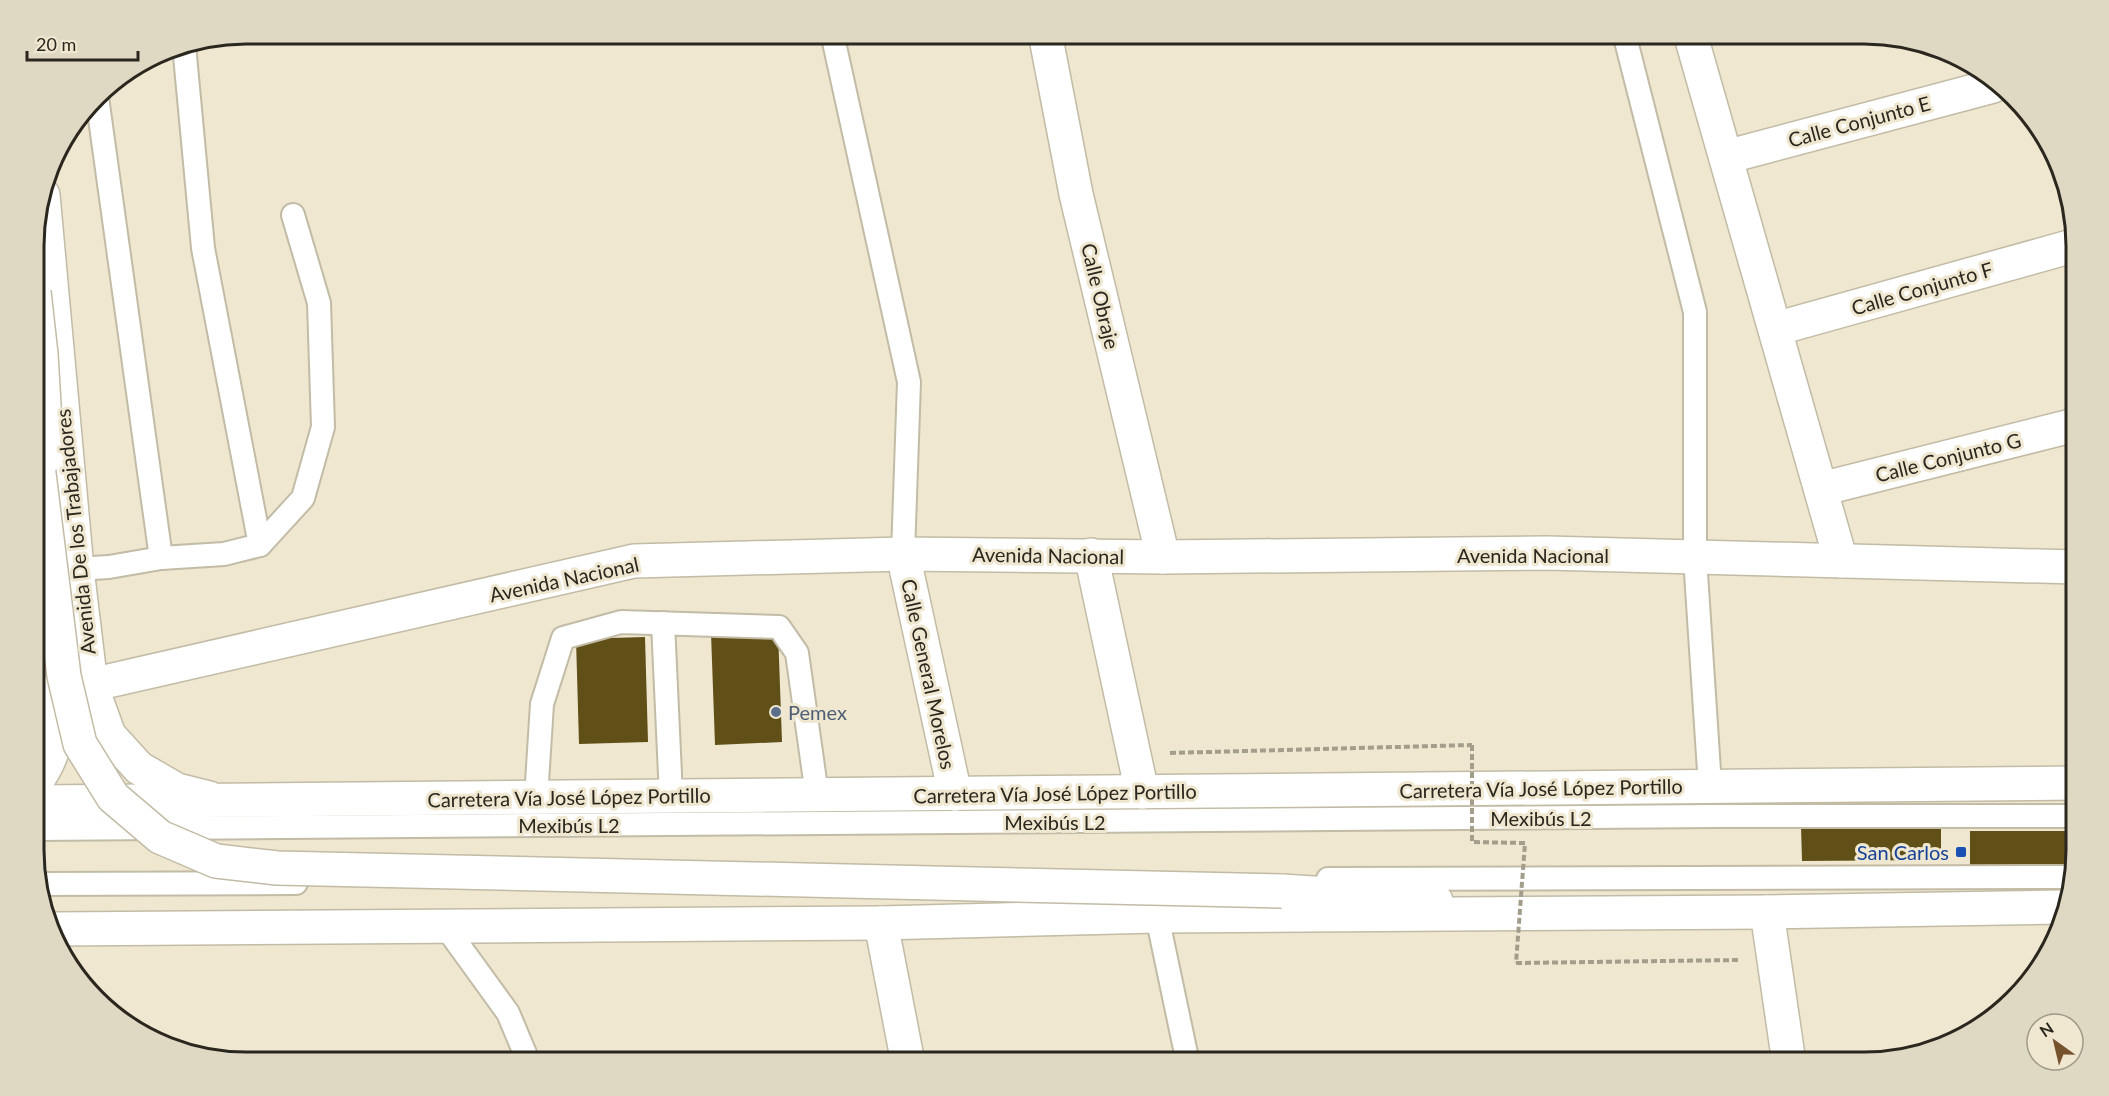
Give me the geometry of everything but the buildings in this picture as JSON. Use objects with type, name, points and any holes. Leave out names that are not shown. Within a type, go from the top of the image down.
[{"type":"main road","name":"Calle Obraje","points":[[1047,44],[1076,194],[1163,557]]},
{"type":"main road","points":[[1693,44],[1841,561]]},
{"type":"main road","name":"Calle Conjunto E","points":[[1726,157],[1988,87]]},
{"type":"main road","name":"Avenida De los Trabajadores","points":[[45,218],[77,569],[91,685],[109,735],[139,768],[177,790],[219,800]]},
{"type":"main road","name":"Calle Conjunto F","points":[[1775,329],[2066,248]]},
{"type":"main road","points":[[44,420],[61,698],[58,734],[44,769]]},
{"type":"main road","name":"Calle Conjunto G","points":[[1821,489],[2066,427]]},
{"type":"main road","points":[[44,514],[64,676],[80,744],[113,797],[160,837],[216,861],[277,868],[1282,891],[1621,913]]},
{"type":"main road","name":"Avenida Nacional","points":[[44,693],[91,685],[634,561],[903,554],[1163,557],[1547,554],[2066,567]]},
{"type":"main road","name":"Calle General Morelos","points":[[903,554],[955,794]]},
{"type":"main road","points":[[1091,555],[1142,792]]},
{"type":"main road","name":"Carretera Vía José López Portillo","points":[[44,802],[2066,783]]},
{"type":"main road","points":[[59,929],[881,923],[1157,916],[1767,912],[2057,907]]},
{"type":"main road","points":[[1767,912],[1787,1052]]},
{"type":"main road","points":[[881,923],[906,1052]]},
{"type":"lane","points":[[834,44],[909,382],[903,554]]},
{"type":"lane","points":[[1627,44],[1695,312],[1695,558],[1710,786]]},
{"type":"lane","points":[[185,53],[203,248],[260,544]]},
{"type":"lane","points":[[98,108],[161,558]]},
{"type":"lane","points":[[44,559],[77,569],[109,567],[161,558],[224,554],[260,544],[303,498],[323,427],[319,303],[293,215]]},
{"type":"lane","points":[[536,798],[542,704],[563,638],[621,622],[779,627],[797,653],[817,795]]},
{"type":"lane","points":[[663,623],[670,796]]},
{"type":"lane","name":"Mexibús L2","points":[[44,829],[2066,816]]},
{"type":"lane","points":[[46,884],[2064,877]]},
{"type":"lane","points":[[1157,916],[1186,1052]]},
{"type":"lane","points":[[445,926],[508,1013],[524,1052]]},
{"type":"path","points":[[1133,753],[1472,745],[1472,842],[1525,843],[1516,963],[1743,960]]},
{"type":"place","name":"Pemex","points":[[776,712]]},
{"type":"place","name":"San Carlos","points":[[1961,852]]}]
